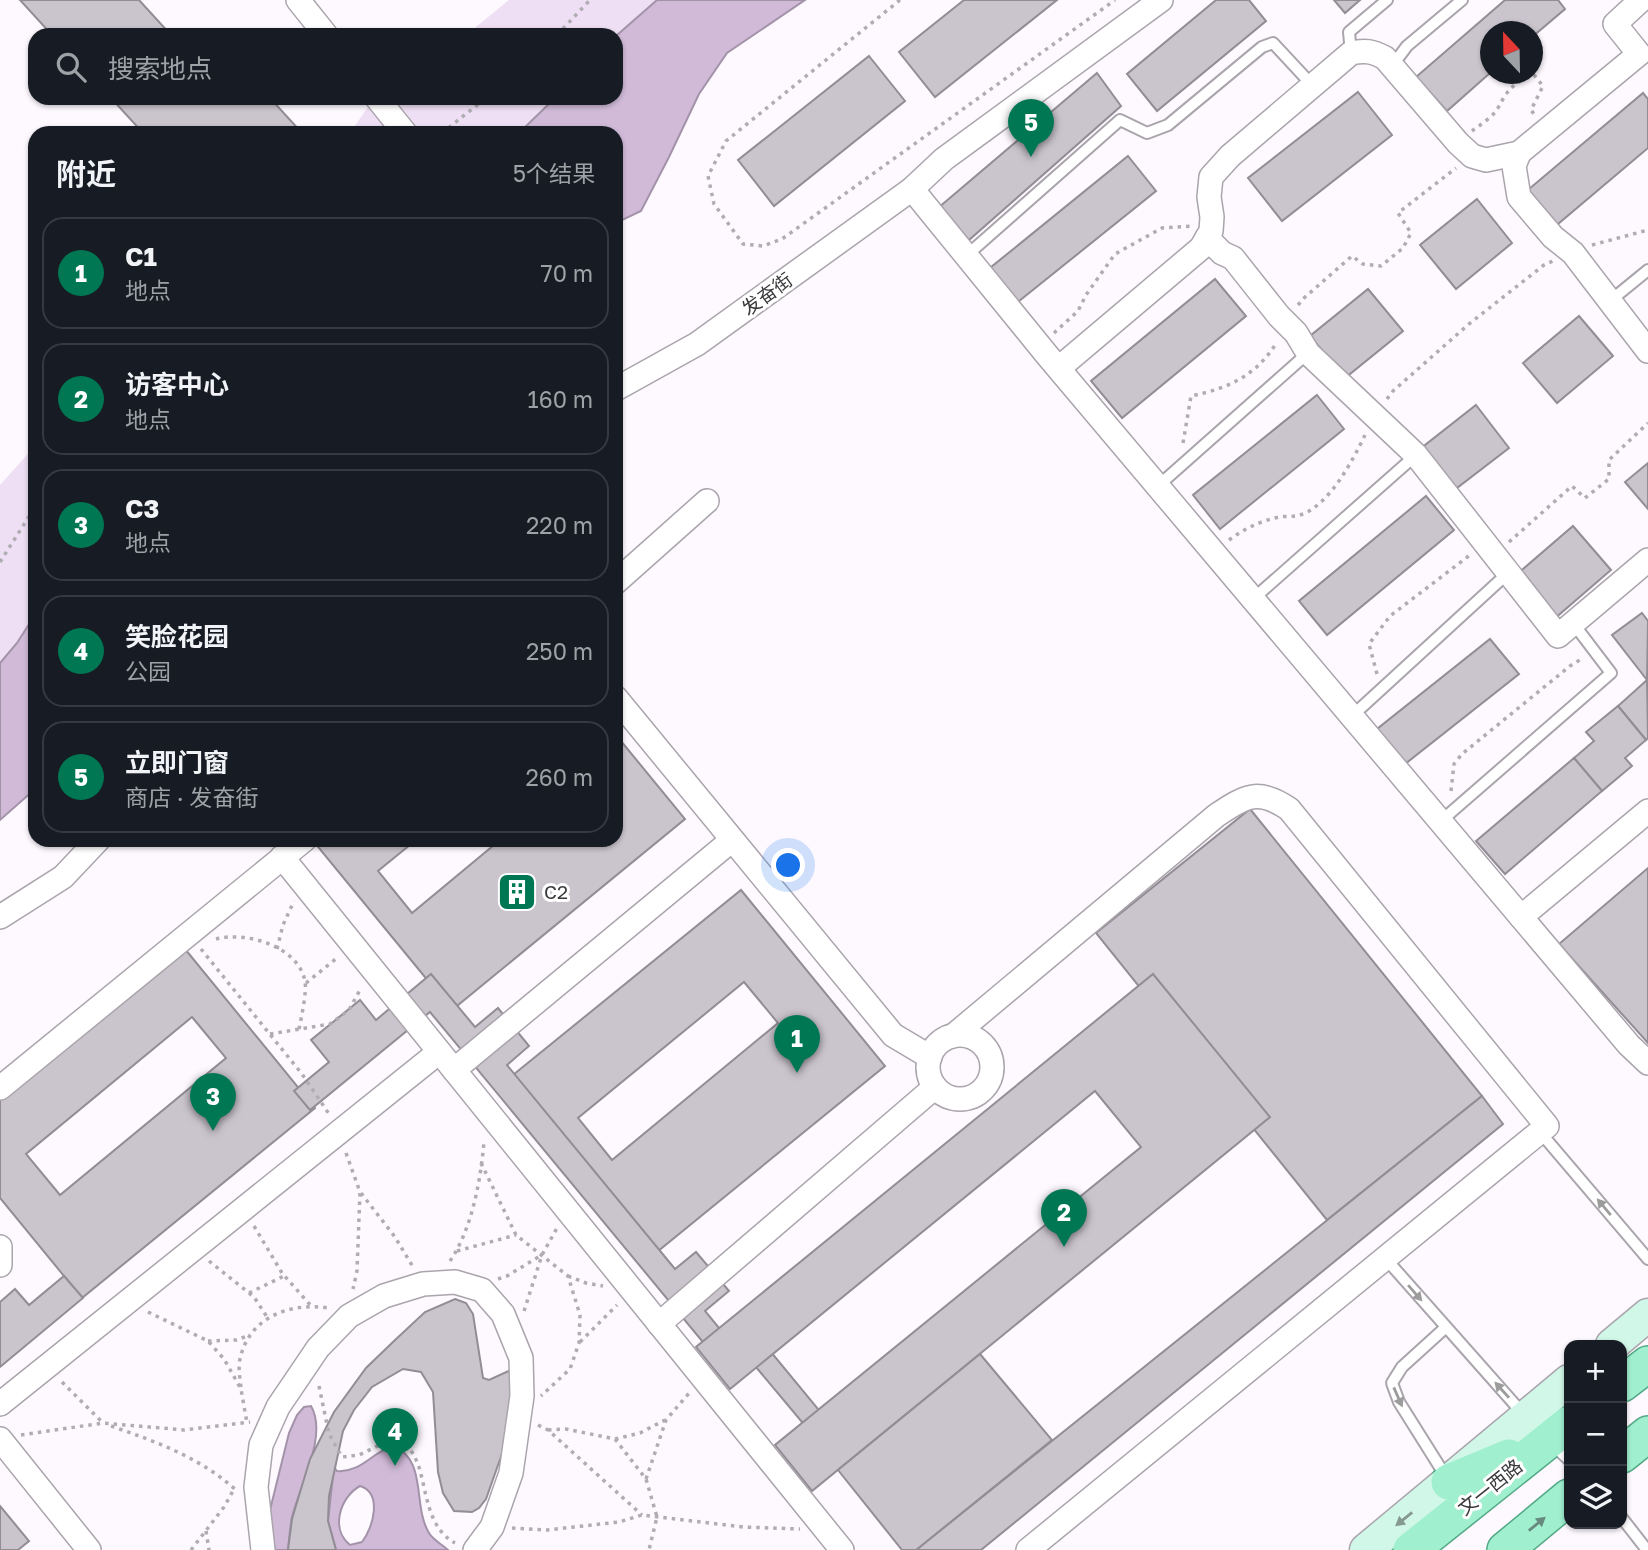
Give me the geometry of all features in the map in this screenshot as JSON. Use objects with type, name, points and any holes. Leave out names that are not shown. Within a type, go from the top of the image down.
[{"type":"main road","points":[[1618,1340],[1648,1315]]},
{"type":"main road","points":[[1627,1380],[1648,1364]]},
{"type":"main road","points":[[1548,1433],[1564,1393]]},
{"type":"main road","name":"文一西路","points":[[1411,1550],[1450,1498],[1548,1433]]},
{"type":"main road","points":[[1627,1451],[1648,1434]]},
{"type":"main road","points":[[1366,1550],[1450,1498]]},
{"type":"main road","points":[[1505,1550],[1564,1501]]},
{"type":"street","points":[[298,0],[320,28]]},
{"type":"street","name":"发奋街","points":[[623,385],[697,344],[912,189],[944,159],[1161,0]]},
{"type":"street","points":[[1059,368],[1201,248],[1209,234],[1212,216],[1209,197],[1211,177],[1230,156],[1351,53],[1373,51],[1392,66],[1458,143],[1472,156],[1486,160],[1519,153],[1639,54],[1615,24],[1641,0]]},
{"type":"street","points":[[383,105],[400,126]]},
{"type":"street","points":[[1519,153],[1514,166],[1519,197],[1553,237],[1573,253],[1648,351]]},
{"type":"street","points":[[912,189],[1039,345],[1352,716],[1445,818],[1521,917],[1629,1045],[1648,1063]]},
{"type":"street","points":[[1209,234],[1222,253],[1233,258],[1296,333],[1308,352],[1416,455],[1558,636],[1648,560]]},
{"type":"street","points":[[623,576],[707,501]]},
{"type":"street","points":[[623,706],[893,1035],[930,1057]]},
{"type":"street","points":[[953,1036],[974,1039],[983,1045],[989,1055],[991,1075],[980,1092],[961,1099],[951,1098],[935,1087],[928,1068],[935,1048],[953,1036],[1217,815],[1236,802],[1254,795],[1274,799],[1289,809],[1547,1126],[1028,1550]]},
{"type":"street","points":[[1521,917],[1648,811]]},
{"type":"street","points":[[454,1070],[733,840]]},
{"type":"street","points":[[0,917],[63,877],[91,847]]},
{"type":"street","points":[[0,1088],[193,939],[294,847]]},
{"type":"street","points":[[282,857],[842,1550]]},
{"type":"street","points":[[0,1404],[439,1052]]},
{"type":"street","points":[[659,1324],[935,1087]]},
{"type":"street","points":[[0,1247],[0,1265]]},
{"type":"street","points":[[263,1550],[256,1487],[261,1445],[278,1407],[312,1357],[349,1314],[384,1296],[429,1283],[455,1282],[482,1290],[503,1314],[521,1359],[522,1396],[511,1473],[492,1527],[466,1547]]},
{"type":"street","points":[[6,1437],[89,1550]]},
{"type":"lane","points":[[1351,53],[1349,32],[1387,0]]},
{"type":"lane","points":[[1392,66],[1408,46],[1462,0]]},
{"type":"lane","points":[[966,256],[1121,120],[1147,133],[1168,125],[1262,47],[1273,43],[1313,86]]},
{"type":"lane","points":[[1610,301],[1648,270]]},
{"type":"lane","points":[[1158,486],[1308,352]]},
{"type":"lane","points":[[1254,599],[1416,455]]},
{"type":"lane","points":[[1352,716],[1508,573]]},
{"type":"lane","points":[[1445,818],[1611,673],[1573,623]]},
{"type":"lane","points":[[1540,1132],[1648,1259]]},
{"type":"lane","points":[[1385,1259],[1445,1328],[1548,1433]]},
{"type":"lane","points":[[1445,1328],[1402,1367],[1392,1383],[1399,1402],[1450,1498]]},
{"type":"lane","points":[[1627,1524],[1647,1550]]},
{"type":"path","points":[[564,28],[590,0]]},
{"type":"path","points":[[900,0],[726,141],[708,176],[714,204],[743,244],[763,246],[782,239],[1115,0]]},
{"type":"path","points":[[1182,466],[1182,446],[1191,396],[1210,392],[1247,377],[1271,351],[1304,298],[1352,256],[1363,264],[1381,266],[1403,248],[1411,233],[1398,213],[1457,168],[1454,147],[1488,119],[1510,88],[1534,75],[1543,86],[1531,110],[1547,130]]},
{"type":"path","points":[[451,126],[477,105]]},
{"type":"path","points":[[1039,345],[1078,311],[1115,254],[1162,228],[1188,225],[1209,234]]},
{"type":"path","points":[[1214,552],[1243,529],[1276,518],[1302,514],[1321,500],[1350,467],[1375,416],[1393,391],[1469,324],[1544,265],[1596,243],[1648,230]]},
{"type":"path","points":[[0,562],[28,518]]},
{"type":"path","points":[[1445,818],[1454,764],[1462,754],[1570,666],[1594,651]]},
{"type":"path","points":[[277,949],[283,925],[302,882]]},
{"type":"path","points":[[193,939],[228,936],[267,941],[298,964],[306,983],[299,1030]]},
{"type":"path","points":[[193,939],[302,1074],[339,1132],[360,1192],[429,1283],[457,1251],[476,1196],[486,1109]]},
{"type":"path","points":[[306,983],[320,969],[354,946]]},
{"type":"path","points":[[270,1034],[330,1024],[349,1010],[365,981],[369,965]]},
{"type":"path","points":[[481,1163],[516,1235],[568,1276],[586,1283],[630,1287]]},
{"type":"path","points":[[247,1423],[241,1389],[240,1361],[250,1335],[267,1317],[292,1307],[312,1307],[349,1314],[356,1271],[360,1192]]},
{"type":"path","points":[[242,1210],[284,1276],[312,1307]]},
{"type":"path","points":[[513,1339],[542,1255],[567,1210]]},
{"type":"path","points":[[457,1251],[516,1235]]},
{"type":"path","points":[[194,1249],[248,1293],[267,1317]]},
{"type":"path","points":[[469,1286],[507,1276],[542,1255]]},
{"type":"path","points":[[248,1293],[284,1276]]},
{"type":"path","points":[[568,1276],[580,1315],[579,1343],[570,1368],[520,1414],[548,1430],[642,1516]]},
{"type":"path","points":[[579,1343],[630,1287]]},
{"type":"path","points":[[128,1301],[208,1342],[224,1359],[241,1389]]},
{"type":"path","points":[[208,1342],[236,1340],[250,1335]]},
{"type":"path","points":[[312,1357],[328,1434],[342,1457],[359,1455],[390,1440],[408,1444],[417,1462],[431,1516],[448,1539],[466,1547]]},
{"type":"path","points":[[48,1366],[103,1423],[169,1446],[216,1472],[258,1511]]},
{"type":"path","points":[[646,1479],[666,1420],[703,1377]]},
{"type":"path","points":[[6,1437],[103,1423],[184,1430],[273,1420]]},
{"type":"path","points":[[548,1430],[566,1429],[615,1439],[640,1433],[666,1420]]},
{"type":"path","points":[[615,1439],[646,1479],[657,1517],[649,1550]]},
{"type":"path","points":[[191,1550],[234,1489]]},
{"type":"path","points":[[492,1527],[547,1530],[619,1522],[642,1516],[743,1527],[825,1529]]},
{"type":"path","points":[[206,1531],[209,1550]]},
{"type":"shaded area","points":[[509,0],[657,0],[623,30],[475,28]]},
{"type":"shaded area","points":[[657,0],[805,0],[727,53],[699,94],[641,211],[623,220],[623,126],[526,126],[548,105],[623,105],[623,30]]},
{"type":"shaded area","points":[[369,105],[548,105],[526,126],[355,126]]},
{"type":"shaded area","points":[[28,454],[28,626],[0,663],[0,485]]},
{"type":"shaded area","points":[[28,626],[28,795],[0,820],[0,663]]},
{"type":"shaded area","points":[[311,1406],[315,1418],[315,1445],[292,1517],[288,1550],[270,1550],[269,1514],[289,1433],[297,1415],[304,1407]]},
{"type":"shaded area","points":[[393,1446],[411,1462],[418,1484],[424,1522],[431,1536],[448,1550],[336,1550],[328,1521],[334,1467],[337,1471],[353,1469]],"holes":[[[360,1486],[367,1490],[374,1503],[370,1528],[362,1542],[350,1545],[340,1531],[340,1514],[353,1491]]]},
{"type":"building","points":[[20,0],[139,0],[165,28],[46,28]]},
{"type":"building","points":[[964,0],[1057,0],[935,97],[899,52]]},
{"type":"building","points":[[1216,0],[1249,0],[1266,21],[1157,111],[1127,74]]},
{"type":"building","points":[[1334,0],[1360,0],[1345,13]]},
{"type":"building","points":[[1505,0],[1558,0],[1565,9],[1543,28],[1543,21],[1481,21]]},
{"type":"building","points":[[1480,22],[1480,82],[1447,111],[1416,77]]},
{"type":"building","points":[[869,56],[905,101],[774,206],[738,160]]},
{"type":"building","points":[[1097,73],[1121,106],[969,240],[938,208]]},
{"type":"building","points":[[1358,92],[1392,135],[1282,221],[1248,178]]},
{"type":"building","points":[[1643,93],[1648,99],[1648,148],[1552,229],[1522,195]]},
{"type":"building","points":[[117,105],[276,105],[296,126],[137,126]]},
{"type":"building","points":[[1128,156],[1156,191],[1013,306],[985,272]]},
{"type":"building","points":[[1477,199],[1512,243],[1456,289],[1420,245]]},
{"type":"building","points":[[1215,279],[1246,316],[1122,418],[1091,381]]},
{"type":"building","points":[[1368,289],[1403,331],[1345,378],[1310,336]]},
{"type":"building","points":[[1579,316],[1613,356],[1557,403],[1523,363]]},
{"type":"building","points":[[1317,395],[1344,429],[1220,529],[1193,495]]},
{"type":"building","points":[[1476,405],[1509,448],[1453,491],[1420,449]]},
{"type":"building","points":[[1648,463],[1648,509],[1625,482]]},
{"type":"building","points":[[1426,496],[1454,530],[1327,635],[1299,601]]},
{"type":"building","points":[[1573,526],[1611,570],[1554,619],[1516,575]]},
{"type":"building","points":[[1642,613],[1648,621],[1647,680],[1612,635]]},
{"type":"building","points":[[1490,639],[1519,674],[1400,768],[1372,733]]},
{"type":"building","points":[[1647,680],[1648,738],[1646,740],[1618,706]]},
{"type":"building","points":[[1618,706],[1646,740],[1625,758],[1632,766],[1602,791],[1574,758],[1594,741],[1586,732]]},
{"type":"building","name":"C2","points":[[623,744],[685,819],[452,1010],[318,847],[407,847],[378,871],[412,913],[492,847],[623,847]]},
{"type":"building","points":[[1574,758],[1602,791],[1505,874],[1476,841]]},
{"type":"building","points":[[1250,809],[1482,1096],[1327,1220],[1096,933]]},
{"type":"building","points":[[1648,868],[1648,1043],[1559,944]]},
{"type":"building","points":[[741,890],[885,1066],[652,1256],[508,1079]],"holes":[[[744,982],[778,1023],[612,1160],[578,1118]]]},
{"type":"building","points":[[185,949],[315,1108],[82,1298],[0,1198],[0,1100]],"holes":[[[192,1017],[226,1058],[60,1195],[26,1154]]]},
{"type":"building","points":[[431,974],[475,1027],[498,1008],[529,1046],[507,1065],[675,1269],[696,1252],[729,1291],[705,1311],[733,1345],[752,1329],[823,1415],[807,1428],[745,1354],[726,1370],[430,1012],[310,1110],[294,1091],[329,1062],[311,1040],[360,1000],[376,1020]]},
{"type":"building","points":[[1153,974],[1270,1117],[812,1491],[775,1445],[1141,1147],[1095,1091],[730,1389],[696,1347]]},
{"type":"building","points":[[1482,1096],[1503,1124],[981,1550],[916,1550]]},
{"type":"building","points":[[64,1276],[83,1298],[0,1367],[0,1302],[15,1289],[29,1305]]},
{"type":"building","points":[[455,1299],[466,1303],[473,1314],[483,1378],[489,1380],[513,1369],[509,1434],[486,1499],[472,1512],[454,1511],[443,1493],[438,1472],[433,1392],[421,1372],[403,1369],[372,1387],[354,1410],[343,1431],[329,1496],[328,1521],[336,1550],[288,1550],[292,1519],[310,1459],[334,1412],[366,1368],[425,1312]]},
{"type":"building","points":[[980,1354],[1052,1440],[916,1550],[902,1550],[838,1470]]},
{"type":"building","points":[[0,1506],[29,1541],[18,1550],[0,1550]]},
{"type":"place","name":"立即门窗","points":[[1031,157]]},
{"type":"place","name":"C2","points":[[517,892]]},
{"type":"place","name":"C1","points":[[797,1073]]},
{"type":"place","name":"C3","points":[[213,1131]]},
{"type":"place","name":"访客中心","points":[[1064,1247]]},
{"type":"place","name":"笑脸花园","points":[[395,1466]]}]
